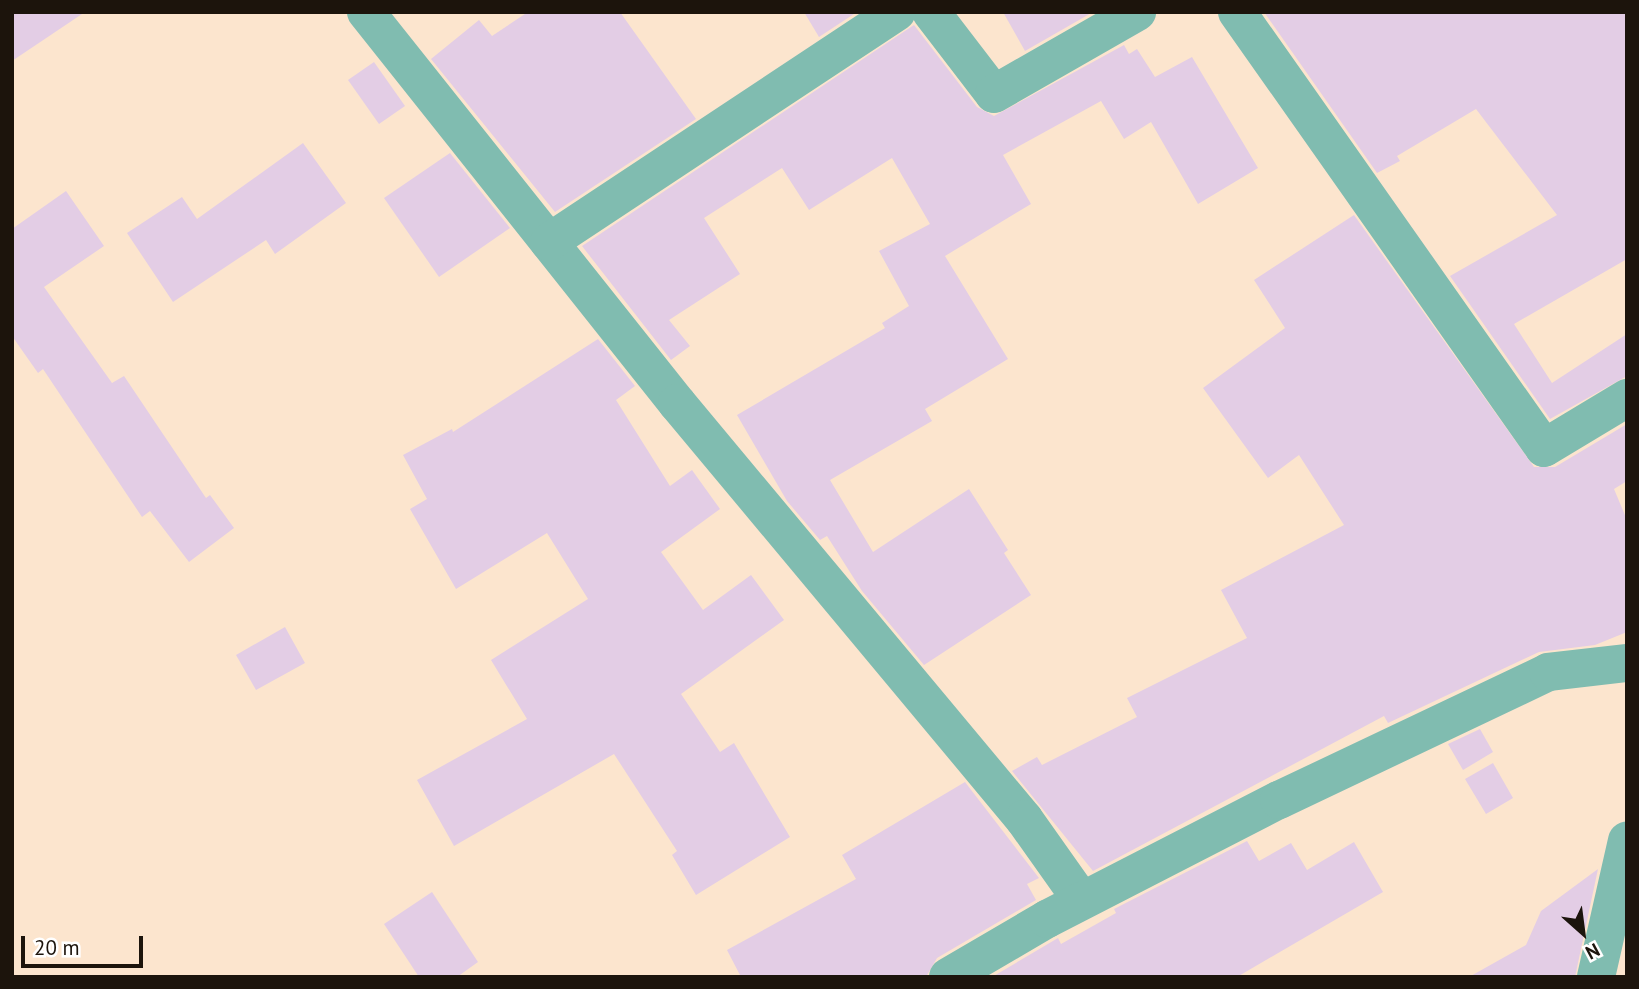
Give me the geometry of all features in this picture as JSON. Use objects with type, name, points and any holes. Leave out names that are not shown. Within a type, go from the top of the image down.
[{"type":"street","points":[[366,12],[677,403],[1024,819],[1082,901]]},
{"type":"street","points":[[549,242],[897,12]]},
{"type":"street","points":[[931,12],[994,94],[1138,12]]},
{"type":"street","points":[[1237,12],[1544,448],[1627,398]]},
{"type":"street","points":[[948,977],[1082,901],[1279,800],[1548,672],[1627,663]]},
{"type":"street","points":[[1596,977],[1627,840]]},
{"type":"building","points":[[12,12],[85,12],[12,61]]},
{"type":"building","points":[[528,12],[620,12],[696,119],[555,212],[431,59],[479,20],[492,36]]},
{"type":"building","points":[[804,12],[857,12],[819,37]]},
{"type":"building","points":[[1003,12],[1093,12],[1025,51]]},
{"type":"building","points":[[1264,12],[1627,12],[1627,259],[1514,324],[1552,383],[1627,334],[1627,376],[1550,419],[1450,276],[1557,215],[1476,109],[1397,156],[1400,161],[1377,173]]},
{"type":"building","points":[[914,25],[977,107],[994,116],[1124,45],[1129,54],[1137,49],[1155,77],[1192,57],[1258,168],[1198,204],[1151,122],[1124,139],[1101,101],[1003,155],[1031,204],[945,256],[1008,359],[925,409],[932,421],[830,480],[873,552],[969,489],[1008,550],[1004,553],[1031,595],[924,665],[862,591],[827,536],[820,540],[787,501],[737,415],[885,328],[882,323],[909,306],[879,251],[930,224],[892,158],[809,210],[782,168],[704,218],[740,274],[669,320],[690,346],[671,360],[582,246]]},
{"type":"building","points":[[374,62],[405,106],[379,124],[348,80]]},
{"type":"building","points":[[303,143],[346,203],[275,254],[266,240],[173,302],[127,233],[182,197],[197,219]]},
{"type":"building","points":[[450,153],[510,228],[439,277],[384,198]]},
{"type":"building","points":[[66,191],[104,246],[44,287],[112,383],[124,376],[206,498],[210,495],[234,528],[189,562],[150,511],[142,517],[43,369],[38,373],[12,336],[12,229]]},
{"type":"building","points":[[1354,215],[1534,467],[1555,467],[1627,424],[1627,481],[1614,489],[1627,520],[1627,632],[1595,645],[1539,652],[1388,723],[1384,716],[1093,871],[1012,771],[1037,757],[1042,765],[1137,717],[1127,698],[1247,638],[1221,590],[1344,525],[1299,455],[1268,478],[1203,388],[1285,328],[1254,280]]},
{"type":"building","points":[[598,339],[635,386],[616,400],[670,486],[692,470],[720,509],[661,552],[703,610],[751,575],[784,620],[681,694],[720,752],[734,743],[790,837],[696,895],[672,855],[677,851],[614,754],[454,846],[417,780],[527,719],[491,660],[588,599],[547,533],[456,589],[410,509],[427,499],[403,455],[452,429],[453,432]]},
{"type":"building","points":[[285,627],[305,663],[256,690],[236,655]]},
{"type":"building","points":[[1480,729],[1493,752],[1463,770],[1448,744]]},
{"type":"building","points":[[1493,763],[1513,798],[1486,814],[1465,779]]},
{"type":"building","points":[[965,782],[1039,878],[1027,884],[1036,900],[937,958],[926,977],[741,977],[727,950],[856,879],[842,855]]},
{"type":"building","points":[[1247,841],[1259,861],[1291,843],[1307,870],[1354,842],[1383,892],[1237,977],[992,977],[1058,938],[1061,944],[1116,913],[1114,909]]},
{"type":"building","points":[[1598,869],[1575,977],[1469,977],[1526,945],[1541,911]]},
{"type":"building","points":[[432,892],[478,962],[457,977],[419,977],[384,924]]}]
